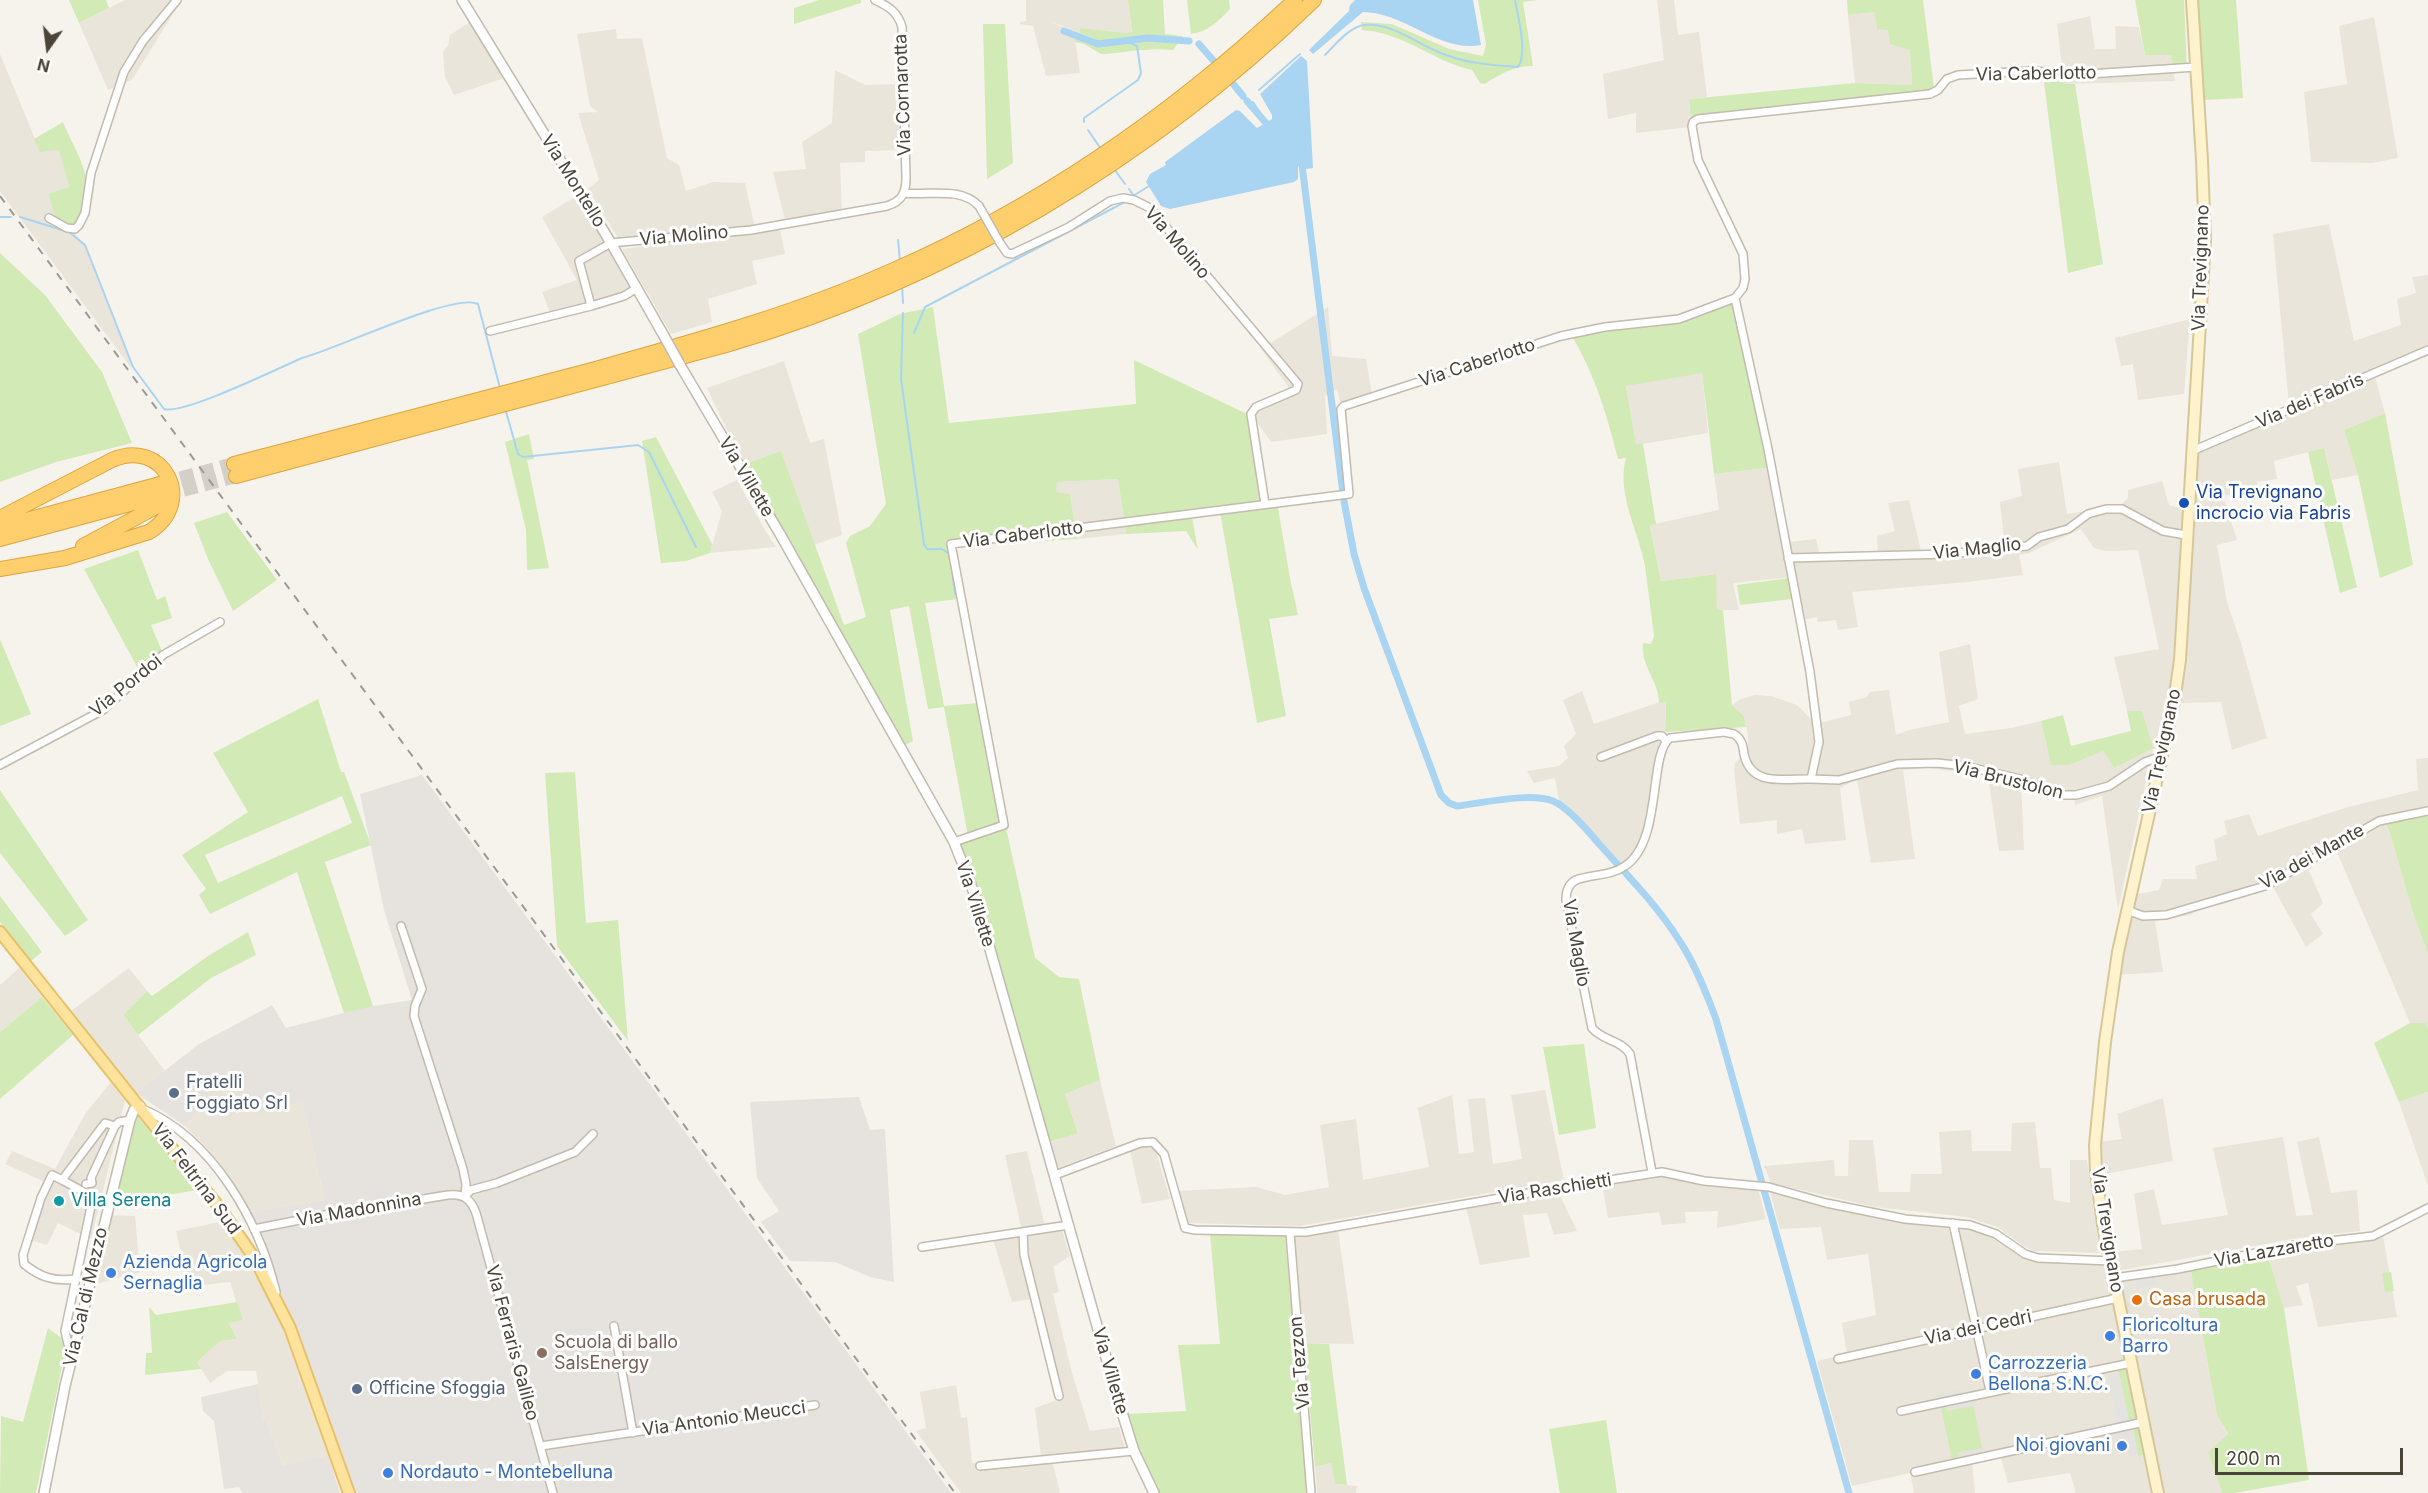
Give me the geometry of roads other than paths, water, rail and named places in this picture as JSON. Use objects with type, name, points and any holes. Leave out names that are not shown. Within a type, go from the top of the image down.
[{"type":"highway","points":[[1295,0],[1195,88],[1105,154],[1002,216],[887,273],[784,314],[698,341],[236,474],[467,415],[767,333],[847,304],[932,267],[1041,209],[1144,143],[1234,73],[1314,0]]},
{"type":"highway","points":[[0,518],[119,457],[144,456],[158,463],[171,483],[173,497],[168,513],[157,527],[140,536],[74,556],[0,569]]},
{"type":"highway","points":[[0,527],[163,494]]},
{"type":"highway","points":[[0,539],[163,494]]},
{"type":"highway","points":[[39,561],[98,539],[163,494]]},
{"type":"main road","name":"Via Trevignano","points":[[2158,1493],[2103,1225],[2096,1173],[2095,1129],[2111,996],[2127,910],[2178,679],[2205,240],[2192,0]]},
{"type":"main road","name":"Via Feltrina Sud","points":[[0,932],[230,1221],[255,1259],[277,1300],[299,1350],[349,1493]]},
{"type":"street","points":[[49,218],[68,228],[75,229],[79,225],[85,213],[91,173],[124,72],[143,41],[177,0]]},
{"type":"street","name":"Via Montello","points":[[462,0],[611,243],[680,365]]},
{"type":"street","name":"Via Cornarotta","points":[[875,0],[893,10],[902,27],[906,178],[904,193]]},
{"type":"street","name":"Via Caberlotto","points":[[954,842],[1004,825],[951,544],[1349,494],[1342,432],[1342,407],[1561,336],[1597,328],[1679,319],[1735,298],[1743,288],[1743,254],[1698,160],[1692,126],[1693,122],[1698,119],[1930,93],[1938,90],[1947,79],[1958,75],[2028,71],[2089,74],[2196,67]]},
{"type":"street","name":"Via Molino","points":[[611,243],[751,230],[876,208],[898,201],[904,193],[951,193],[966,197],[979,206],[1000,243],[1007,253],[1012,254],[1069,228],[1110,201],[1123,198],[1134,200],[1150,208],[1298,384],[1296,390],[1256,407],[1251,414],[1265,504]]},
{"type":"street","points":[[591,306],[579,261],[611,243]]},
{"type":"street","points":[[490,332],[591,306],[624,296],[637,288]]},
{"type":"street","points":[[1601,758],[1657,736],[1662,736],[1666,741],[1676,736],[1731,733],[1743,743],[1745,758],[1750,767],[1765,779],[1780,781],[1811,779],[1819,742],[1810,672],[1768,449],[1735,298]]},
{"type":"street","name":"Via dei Fabris","points":[[2192,450],[2428,350]]},
{"type":"street","name":"Via Villette","points":[[680,365],[780,534],[954,842],[974,893],[1134,1451],[1154,1493]]},
{"type":"street","name":"Via Maglio","points":[[1788,558],[1947,554],[2027,546],[2039,537],[2068,529],[2088,514],[2106,509],[2122,509],[2163,531],[2186,535]]},
{"type":"street","name":"Via Pordoi","points":[[0,765],[103,710],[163,656],[220,622]]},
{"type":"street","name":"Via Maglio","points":[[1652,1172],[1632,1060],[1622,1045],[1604,1038],[1592,1028],[1566,900],[1568,887],[1573,882],[1623,867],[1639,849],[1652,815],[1662,748],[1666,741]]},
{"type":"street","name":"Via Brustolon","points":[[1811,779],[1839,780],[1897,764],[1937,763],[1965,766],[2020,779],[2046,790],[2070,796],[2109,786],[2145,762],[2162,756]]},
{"type":"street","name":"Via dei Mante","points":[[2127,910],[2143,916],[2166,915],[2265,886],[2379,821],[2428,811]]},
{"type":"street","name":"Via Ferraris Galileo","points":[[401,926],[422,989],[414,1006],[414,1016],[463,1169],[466,1184],[465,1197],[476,1213],[553,1493]]},
{"type":"street","points":[[141,1107],[183,1132],[220,1170],[254,1229],[270,1270],[277,1300]]},
{"type":"street","name":"Via Cal di Mezzo","points":[[44,1493],[65,1386],[130,1120],[134,1110],[141,1107]]},
{"type":"street","points":[[84,1192],[115,1125],[130,1120]]},
{"type":"street","points":[[62,1180],[105,1123],[115,1125]]},
{"type":"street","points":[[465,1197],[471,1190],[497,1183],[575,1152],[593,1134]]},
{"type":"street","name":"Via Raschietti","points":[[1055,1176],[1140,1143],[1153,1142],[1164,1154],[1185,1228],[1290,1233],[1652,1172],[1672,1173],[1714,1182],[1769,1187],[1826,1203],[1905,1219],[1970,1225],[1995,1234],[2031,1257],[2111,1261]]},
{"type":"street","points":[[68,1344],[65,1331],[76,1279],[93,1197],[52,1175],[40,1198],[23,1255],[24,1264],[34,1273],[49,1279],[76,1279]]},
{"type":"street","name":"Via Madonnina","points":[[254,1229],[330,1214],[458,1194],[465,1197]]},
{"type":"street","name":"Via Lazzaretto","points":[[2114,1278],[2178,1269],[2295,1245],[2373,1236],[2428,1208]]},
{"type":"street","points":[[1953,1223],[1990,1391]]},
{"type":"street","points":[[922,1247],[1069,1225]]},
{"type":"street","points":[[1023,1232],[1024,1255],[1059,1396]]},
{"type":"street","name":"Via Tezzon","points":[[1290,1233],[1311,1493]]},
{"type":"street","name":"Via dei Cedri","points":[[1838,1359],[2118,1298]]},
{"type":"street","name":"Via Antonio Meucci","points":[[614,1326],[633,1432]]},
{"type":"street","points":[[1901,1411],[2131,1363]]},
{"type":"street","name":"Via Antonio Meucci","points":[[540,1446],[815,1406]]},
{"type":"street","points":[[1915,1472],[2144,1422]]},
{"type":"street","points":[[980,1466],[1134,1451]]},
{"type":"water","points":[[1355,0],[1473,0],[1481,45],[1466,46],[1451,43],[1393,18],[1363,12],[1313,54],[1309,50],[1349,11],[1350,5]]},
{"type":"water","points":[[1301,56],[1307,61],[1313,168],[1306,169],[1280,135],[1276,139],[1298,165],[1298,179],[1294,182],[1170,209],[1161,206],[1146,182],[1150,174],[1166,165],[1165,162],[1236,110],[1240,111],[1257,128],[1272,119],[1260,94]]},
{"type":"waterway","points":[[1325,55],[1354,29],[1359,26],[1375,25],[1396,31],[1455,58],[1482,64],[1518,67],[1521,61],[1522,44],[1515,0]]},
{"type":"waterway","points":[[1064,31],[1098,44],[1148,38],[1189,41]]},
{"type":"waterway","points":[[1084,122],[1084,118],[1138,80],[1141,73],[1137,46],[1127,41]]},
{"type":"waterway","points":[[1199,44],[1219,67]]},
{"type":"waterway","points":[[1259,90],[1300,54]]},
{"type":"waterway","points":[[1226,75],[1243,96]]},
{"type":"waterway","points":[[1247,101],[1302,165],[1344,501],[1354,554],[1364,588],[1441,795],[1449,803],[1457,806],[1532,798],[1559,804],[1578,820],[1641,891],[1685,949],[1700,978],[1716,1019],[1849,1493]]},
{"type":"waterway","points":[[1253,102],[1264,119]]},
{"type":"waterway","points":[[1088,130],[1101,149]]},
{"type":"waterway","points":[[1114,169],[1125,184]]},
{"type":"waterway","points":[[1133,196],[1149,186]]},
{"type":"waterway","points":[[1129,189],[1134,196]]},
{"type":"waterway","points":[[914,333],[925,307],[1123,203]]},
{"type":"waterway","points":[[0,217],[11,217]]},
{"type":"waterway","points":[[20,217],[69,232],[85,245],[133,367],[164,409],[174,409],[210,398],[302,358],[393,324],[445,306],[465,303],[478,304],[500,388]]},
{"type":"waterway","points":[[898,240],[900,261]]},
{"type":"waterway","points":[[902,284],[903,303]]},
{"type":"waterway","points":[[903,313],[901,379],[924,544],[927,549],[942,549],[950,554],[955,594]]},
{"type":"waterway","points":[[505,408],[518,454],[523,457],[638,445],[649,452],[696,547]]},
{"type":"tunnel","points":[[160,484],[234,464]]},
{"type":"tunnel","points":[[163,495],[236,476]]},
{"type":"railway","points":[[0,196],[955,1493]]},
{"type":"place","name":"Via Trevignano incrocio via Fabris","points":[[2184,503]]},
{"type":"place","name":"Fratelli Foggiato Srl","points":[[174,1093]]},
{"type":"place","name":"Villa Serena","points":[[59,1201]]},
{"type":"place","name":"Azienda Agricola Sernaglia","points":[[111,1273]]},
{"type":"place","name":"Casa brusada","points":[[2137,1300]]},
{"type":"place","name":"Floricoltura Barro","points":[[2110,1336]]},
{"type":"place","name":"Scuola di ballo SalsEnergy","points":[[542,1353]]},
{"type":"place","name":"Carrozzeria Bellona S.N.C.","points":[[1976,1374]]},
{"type":"place","name":"Officine Sfoggia","points":[[357,1389]]},
{"type":"place","name":"Noi giovani","points":[[2122,1446]]},
{"type":"place","name":"Nordauto - Montebelluna","points":[[388,1473]]}]
